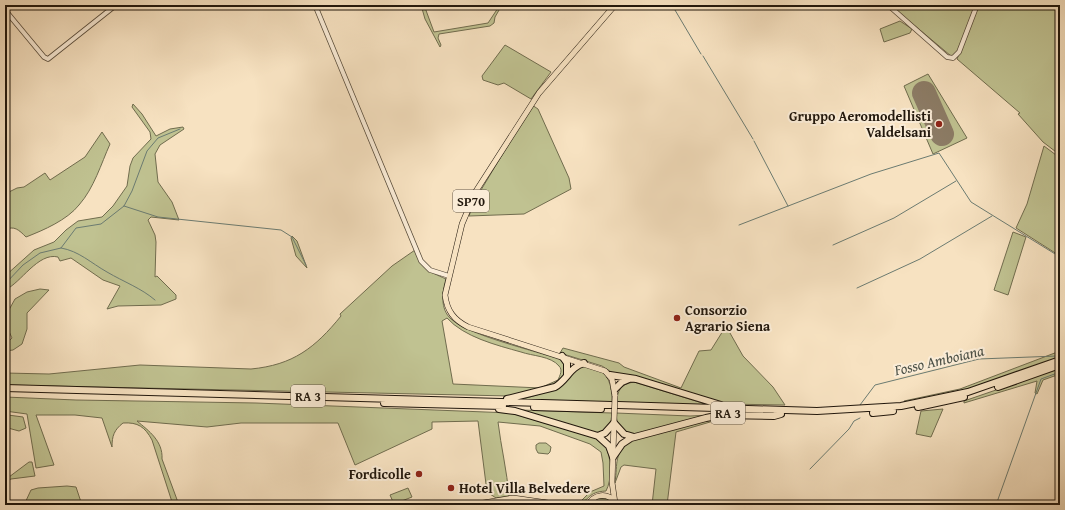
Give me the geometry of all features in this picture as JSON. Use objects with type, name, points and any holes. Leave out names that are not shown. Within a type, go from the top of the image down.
[{"type":"highway","points":[[562,356],[567,363],[567,375]]},
{"type":"highway","name":"RA 3","points":[[883,410],[938,400],[968,392],[1060,360]]},
{"type":"highway","points":[[446,402],[460,398],[505,399],[519,397],[555,387],[574,367],[584,363]]},
{"type":"highway","name":"RA 3","points":[[5,388],[614,407],[781,414],[838,413],[883,410],[955,400],[988,391],[1060,365]]},
{"type":"highway","points":[[610,375],[632,378],[718,405],[790,410]]},
{"type":"highway","points":[[615,392],[623,381],[632,378]]},
{"type":"highway","name":"RA 3","points":[[5,392],[446,402]]},
{"type":"highway","points":[[446,402],[463,408],[512,410],[598,436],[609,446],[613,457]]},
{"type":"highway","name":"RA 3","points":[[614,407],[790,410],[838,413]]},
{"type":"highway","points":[[613,457],[623,443],[634,437],[718,416],[774,416],[781,414]]},
{"type":"highway","points":[[598,436],[605,433],[614,422],[624,434],[634,437]]},
{"type":"main road","name":"SP70","points":[[610,375],[601,369],[584,363],[468,327],[459,322],[452,315],[446,301],[446,288],[465,215],[480,185],[538,93],[615,5]]},
{"type":"main road","points":[[610,375],[615,392],[612,482],[615,504]]},
{"type":"main road","points":[[604,495],[610,489],[612,482]]},
{"type":"main road","points":[[583,505],[588,504],[597,496],[604,495],[612,499],[615,504]]},
{"type":"main road","points":[[471,505],[514,498],[562,505]]},
{"type":"street","points":[[5,10],[44,57],[48,59],[116,5]]},
{"type":"street","points":[[315,5],[421,261],[430,270],[449,276]]},
{"type":"street","points":[[888,5],[947,57],[953,58],[959,52],[977,5]]},
{"type":"green space","points":[[421,5],[424,5],[434,32],[488,23],[500,5],[502,5],[495,17],[494,23],[490,26],[439,34],[438,38],[441,45],[440,47],[425,19]]},
{"type":"green space","points":[[890,5],[975,5],[958,51],[951,56]]},
{"type":"green space","points":[[979,5],[1058,5],[1060,14],[1060,155],[1043,142],[1018,114],[1020,113],[957,59]]},
{"type":"green space","points":[[900,21],[912,29],[910,33],[884,42],[880,29]]},
{"type":"green space","points":[[505,45],[551,72],[531,99],[504,83],[498,85],[483,80],[482,76]]},
{"type":"green space","name":"Gruppo Aeromodellisti Valdelsani","points":[[928,74],[967,138],[933,154],[904,86]]},
{"type":"green space","points":[[133,104],[142,114],[156,136],[170,129],[183,127],[184,129],[160,145],[155,154],[158,182],[172,202],[179,220],[151,217],[148,220],[155,235],[156,242],[155,277],[157,276],[176,295],[176,299],[161,305],[118,306],[107,309],[120,286],[103,280],[71,258],[60,261],[58,257],[44,259],[37,263],[5,290],[5,276],[34,250],[54,242],[78,221],[102,217],[113,206],[127,186],[130,166],[133,158],[151,139],[150,132],[132,107]]},
{"type":"green space","points":[[532,105],[538,109],[569,178],[571,189],[524,214],[469,216],[475,200]]},
{"type":"green space","points":[[102,132],[110,144],[97,176],[79,205],[55,224],[26,237],[14,228],[5,230],[5,194],[17,188],[24,187],[45,173],[50,180],[85,157]]},
{"type":"green space","points":[[1044,146],[1060,158],[1060,256],[1016,228],[1027,204]]},
{"type":"green space","points":[[1013,232],[1026,237],[1008,295],[994,290]]},
{"type":"green space","points":[[292,236],[297,241],[307,268],[296,256],[291,238]]},
{"type":"green space","points":[[415,250],[426,269],[446,279],[443,300],[447,315],[451,319],[472,331],[487,337],[561,360],[565,370],[562,379],[556,384],[510,396],[5,385],[5,373],[49,374],[140,365],[251,369],[279,364],[302,353],[312,346],[341,316],[340,314],[392,266]],"holes":[[[447,318],[454,325],[481,340],[551,360],[561,369],[558,380],[540,388],[453,384],[442,321]]]},
{"type":"green space","points":[[40,289],[49,290],[27,313],[27,329],[22,344],[13,350],[5,351],[5,345],[12,338],[5,323],[5,317],[15,299],[27,292]]},
{"type":"green space","points":[[726,326],[743,356],[773,387],[785,405],[724,404],[613,373],[602,366],[560,353],[563,348],[619,363],[624,367],[681,388],[699,351],[711,350]]},
{"type":"green space","points":[[1060,351],[1060,357],[960,392],[905,403],[904,401],[960,389]]},
{"type":"green space","points":[[580,366],[596,369],[606,376],[611,387],[612,402],[520,400],[553,390]]},
{"type":"green space","points":[[1060,368],[1060,374],[1043,380],[1037,394],[1035,393],[1037,381],[964,403],[964,401]]},
{"type":"green space","points":[[634,382],[709,406],[617,403],[621,388],[626,384]]},
{"type":"green space","points":[[5,397],[76,400],[256,403],[511,413],[595,438],[605,446],[609,456],[610,475],[606,491],[592,494],[578,504],[590,492],[604,486],[601,452],[590,444],[540,426],[498,422],[509,496],[496,498],[487,492],[478,421],[432,422],[432,429],[355,465],[338,423],[241,423],[207,427],[137,421],[158,442],[162,453],[162,459],[179,505],[173,505],[152,440],[147,432],[140,426],[133,423],[123,423],[117,428],[114,434],[112,447],[102,418],[75,415],[36,415],[54,465],[36,468],[27,414],[5,411]]},
{"type":"green space","points":[[943,409],[931,437],[916,434],[921,411]]},
{"type":"green space","points":[[520,410],[612,413],[609,425],[601,434]]},
{"type":"green space","points":[[616,413],[690,416],[710,415],[633,435],[620,427],[617,421]]},
{"type":"green space","points":[[8,415],[23,417],[26,428],[19,431],[8,428]]},
{"type":"green space","points":[[713,419],[717,420],[676,432],[667,505],[652,505],[656,469],[624,465],[621,467],[615,483],[619,454],[632,440]]},
{"type":"green space","points":[[539,443],[546,443],[551,447],[548,454],[538,453],[536,445]]},
{"type":"green space","points":[[29,462],[32,462],[35,476],[11,479],[5,482],[5,480]]},
{"type":"green space","points":[[67,486],[76,487],[82,505],[24,505],[31,490],[38,488]]},
{"type":"green space","points":[[408,488],[412,497],[394,504],[390,495]]},
{"type":"green space","points":[[598,498],[607,499],[613,505],[591,505]]},
{"type":"waterway","points":[[672,5],[701,54]]},
{"type":"waterway","points":[[703,56],[753,139]]},
{"type":"waterway","points":[[5,284],[23,265],[40,253],[61,248],[76,228],[101,224],[124,206],[132,191],[147,151],[158,138],[180,129]]},
{"type":"waterway","points":[[754,141],[788,206]]},
{"type":"waterway","points":[[739,225],[871,174],[939,153],[971,202],[1060,257]]},
{"type":"waterway","points":[[833,245],[894,218],[956,181]]},
{"type":"waterway","points":[[124,206],[158,217],[281,230],[292,237],[306,265]]},
{"type":"waterway","points":[[857,288],[920,259],[992,216]]},
{"type":"waterway","points":[[61,248],[74,252],[144,292],[155,300]]},
{"type":"waterway","name":"Fosso Amboiana","points":[[860,405],[875,385],[979,359],[1057,356]]},
{"type":"waterway","points":[[996,505],[1041,379],[1060,372]]},
{"type":"waterway","name":"Fosso Amboiana","points":[[810,469],[849,429],[854,421],[860,418]]},
{"type":"runway","points":[[924,93],[942,134]]},
{"type":"place","name":"Gruppo Aeromodellisti Valdelsani","points":[[939,124]]},
{"type":"place","name":"Consorzio Agrario Siena","points":[[677,318]]},
{"type":"place","name":"Fordicolle","points":[[419,474]]},
{"type":"place","name":"Hotel Villa Belvedere","points":[[451,488]]}]
